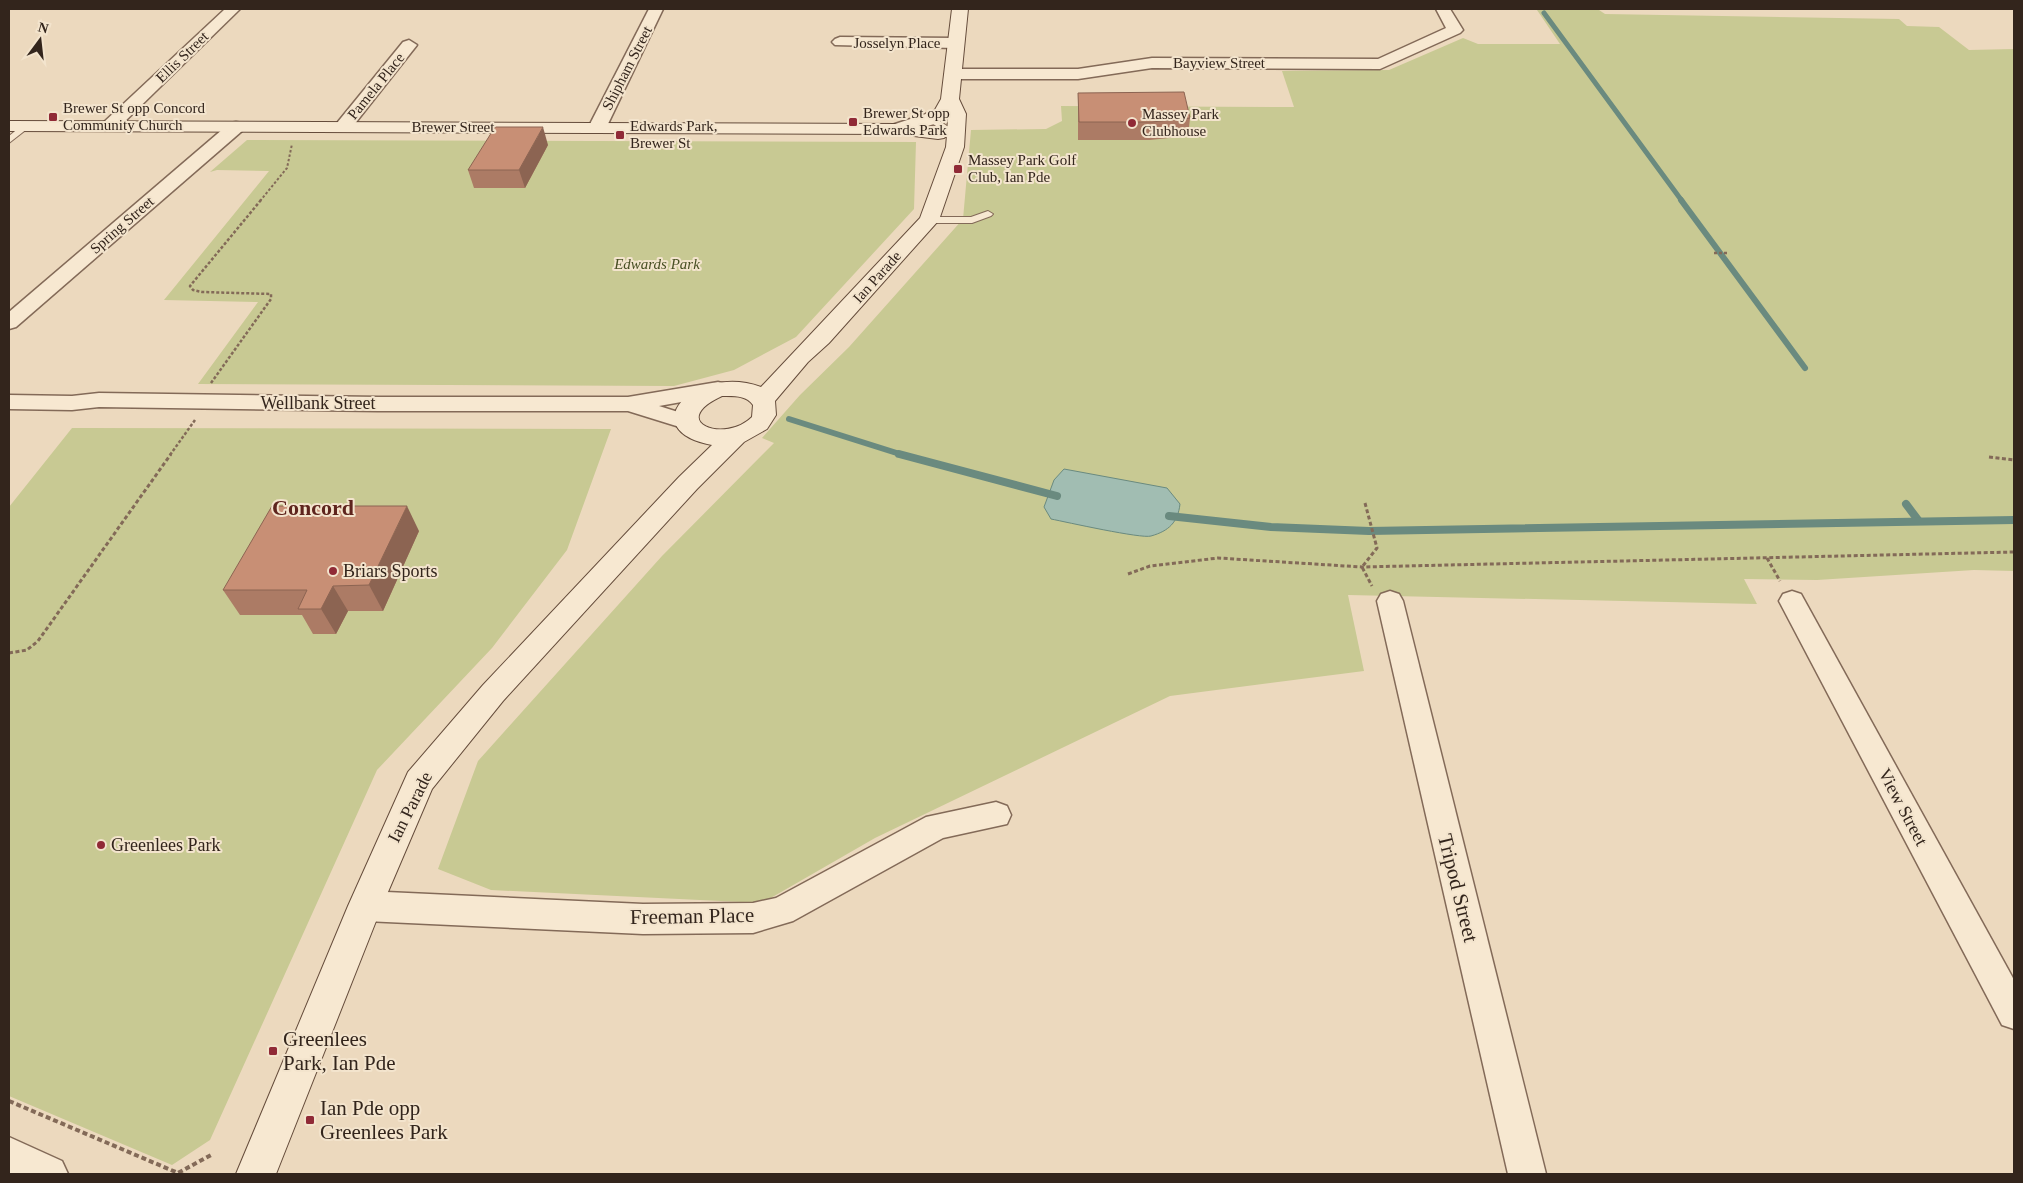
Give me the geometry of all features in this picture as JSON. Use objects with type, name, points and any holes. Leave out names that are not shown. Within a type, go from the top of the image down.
[{"type":"main road","name":"Ian Parade","points":[[763,400],[800,357],[821,338],[929,220],[955,147],[945,122],[953,74],[958,10]]},
{"type":"main road","name":"Brewer Street","points":[[9,126],[898,129],[945,122]]},
{"type":"main road","name":"Ian Parade","points":[[723,389],[800,357]]},
{"type":"main road","points":[[688,483],[692,428],[686,414],[689,406],[696,399],[723,389],[749,391],[763,400],[766,408],[761,421],[748,432],[736,436],[716,438],[692,428]]},
{"type":"main road","name":"Ian Parade","points":[[256,1174],[365,906],[419,781],[493,693],[688,483],[736,436]]},
{"type":"street","name":"Ellis Street","points":[[110,126],[233,9]]},
{"type":"street","name":"Shipham Street","points":[[597,128],[656,9]]},
{"type":"street","name":"Bayview Street","points":[[953,74],[1078,74],[1152,63],[1380,64],[1455,30],[1443,9]]},
{"type":"street","name":"Josselyn Place","points":[[840,42],[955,43]]},
{"type":"street","name":"Pamela Place","points":[[343,127],[409,45]]},
{"type":"street","name":"Spring Street","points":[[9,323],[236,127]]},
{"type":"street","name":"Wellbank Street","points":[[9,402],[72,403],[99,400],[378,404],[628,404],[723,389]]},
{"type":"street","name":"Wellbank Street","points":[[628,404],[692,428]]},
{"type":"street","name":"Tripod Street","points":[[1390,601],[1527,1174]]},
{"type":"street","name":"View Street","points":[[1792,601],[2014,1013]]},
{"type":"street","name":"Freeman Place","points":[[365,906],[643,919],[753,918],[782,911],[937,826],[996,815]]},
{"type":"street","points":[[9,1156],[49,1174]]},
{"type":"lane","points":[[9,140],[28,126]]},
{"type":"lane","points":[[929,220],[972,220],[988,214]]},
{"type":"path","points":[[210,384],[271,299],[272,294],[262,292],[202,292],[193,290],[190,286],[287,168],[293,138]]},
{"type":"path","points":[[1714,253],[1728,253]]},
{"type":"path","points":[[9,652],[27,650],[38,642],[197,418],[189,418]]},
{"type":"path","points":[[1989,457],[2014,460]]},
{"type":"path","points":[[1362,568],[1377,548],[1365,503]]},
{"type":"path","points":[[1128,574],[1150,566],[1218,558],[1362,568],[2014,552]]},
{"type":"path","points":[[1362,568],[1372,587],[1390,601]]},
{"type":"path","points":[[9,1101],[178,1173],[211,1155]]},
{"type":"green space","points":[[1537,10],[1599,10],[1605,14],[1899,19],[1907,26],[1939,27],[1969,50],[2014,49],[2014,571],[1974,570],[1817,580],[1744,579],[1757,604],[1348,595],[1364,671],[1170,696],[875,838],[762,903],[491,890],[438,869],[478,761],[662,556],[774,443],[762,438],[800,395],[849,347],[963,219],[971,130],[1046,129],[1062,121],[1061,106],[1294,107],[1282,71],[1389,70],[1463,38],[1478,44],[1560,44]]},
{"type":"green space","name":"Edwards Park","points":[[247,140],[916,142],[914,209],[796,337],[734,370],[674,386],[198,384],[258,302],[164,300],[269,171],[217,170],[210,172]]},
{"type":"green space","points":[[72,428],[611,429],[567,550],[492,648],[377,770],[210,1140],[172,1165],[9,1096],[9,507]]},
{"type":"shaded area","points":[[1064,469],[1167,488],[1180,504],[1175,521],[1163,531],[1151,536],[1145,536],[1119,533],[1051,519],[1044,507],[1054,480]]},
{"type":"building","points":[[1184,92],[1190,118],[1152,122],[1079,122],[1078,93]]},
{"type":"building","points":[[495,127],[543,127],[519,170],[468,170]]},
{"type":"building","points":[[272,506],[407,506],[369,585],[333,586],[321,609],[298,609],[307,590],[223,590]]},
{"type":"waterway","points":[[1544,13],[1682,201]]},
{"type":"waterway","points":[[1681,200],[1805,368]]},
{"type":"waterway","points":[[789,419],[903,455]]},
{"type":"waterway","points":[[899,454],[1057,496]]},
{"type":"waterway","points":[[1906,504],[1918,520]]},
{"type":"waterway","points":[[1169,516],[1271,527],[1369,531],[2014,520]]},
{"type":"place","name":"Brewer St opp Concord Community Church","points":[[53,117]]},
{"type":"place","name":"Brewer St opp Edwards Park","points":[[853,122]]},
{"type":"place","name":"Massey Park Clubhouse","points":[[1132,123]]},
{"type":"place","name":"Edwards Park, Brewer St","points":[[620,135]]},
{"type":"place","name":"Massey Park Golf Club, Ian Pde","points":[[958,169]]},
{"type":"place","name":"Briars Sports","points":[[333,571]]},
{"type":"place","name":"Greenlees Park","points":[[101,845]]},
{"type":"place","name":"Greenlees Park, Ian Pde","points":[[273,1051]]},
{"type":"place","name":"Ian Pde opp Greenlees Park","points":[[310,1120]]},
{"type":"district","name":"Concord","points":[[313,507]]}]
